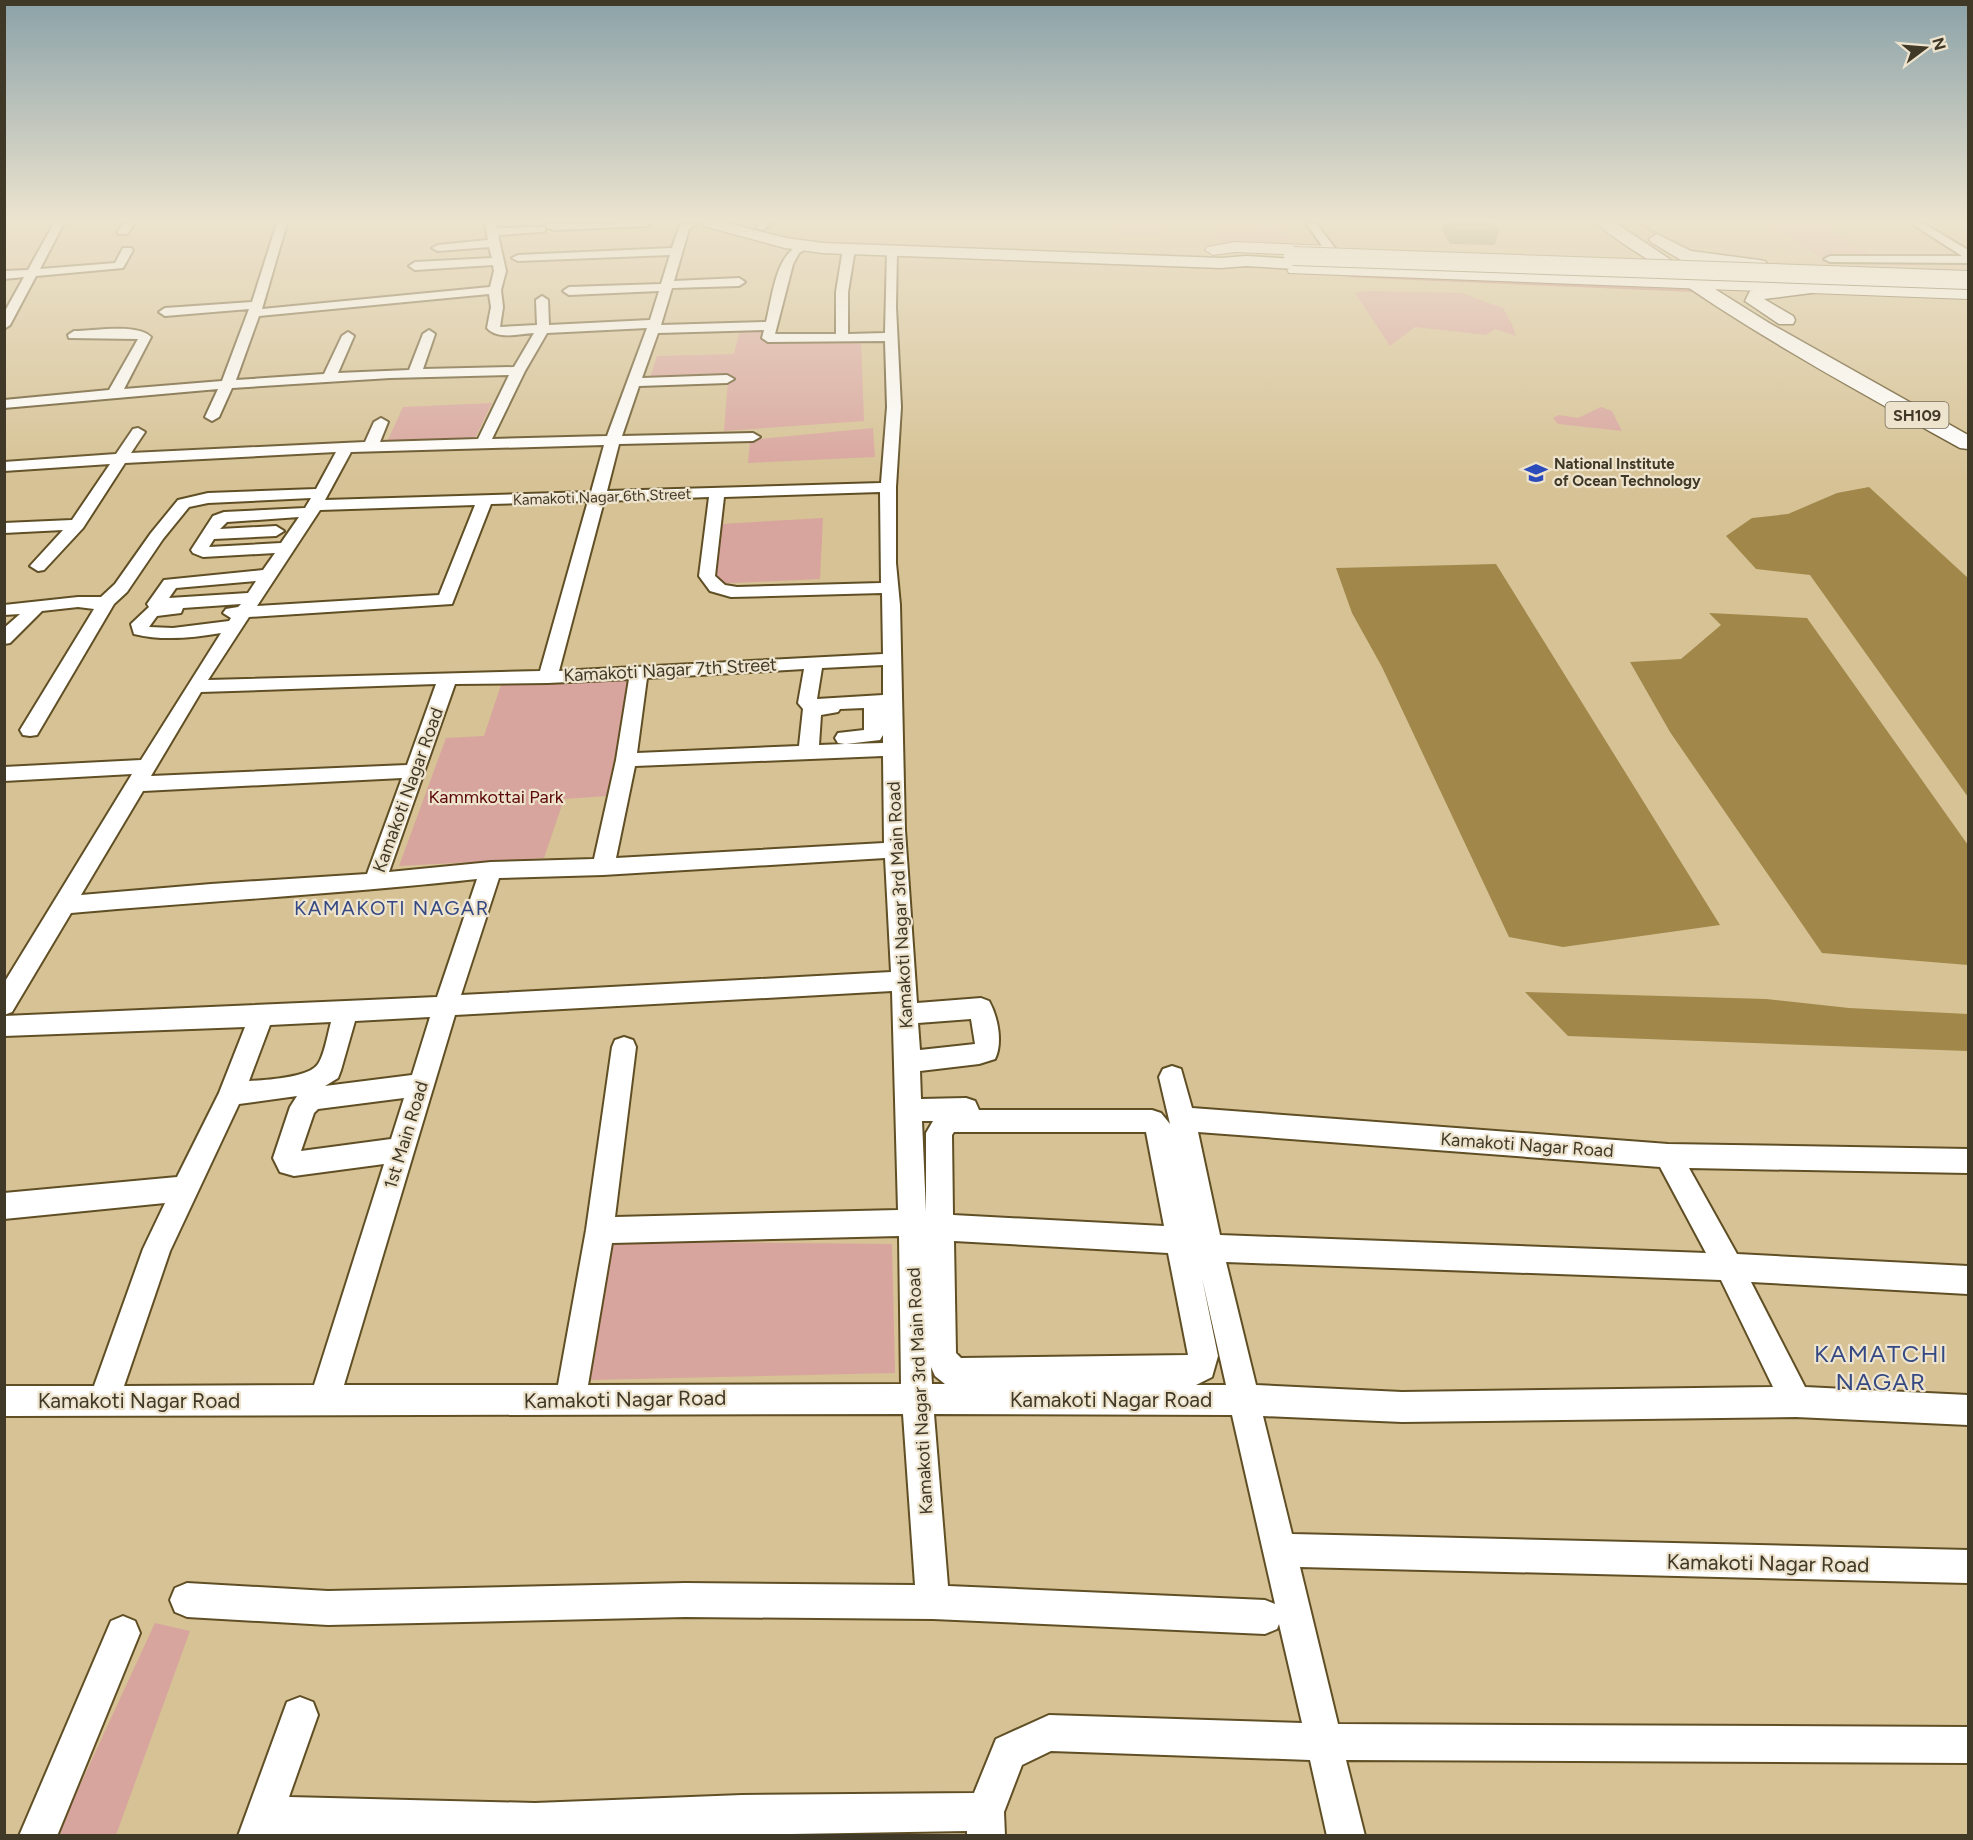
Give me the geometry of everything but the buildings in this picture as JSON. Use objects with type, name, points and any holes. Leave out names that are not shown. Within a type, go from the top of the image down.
[{"type":"main road","name":"SH109","points":[[1744,309],[1800,337]]},
{"type":"main road","name":"SH109","points":[[1756,309],[1968,443]]},
{"type":"main road","points":[[1764,309],[1800,337]]},
{"type":"main road","name":"SH109","points":[[1864,377],[1968,428]]},
{"type":"street","points":[[4,325],[13,309]]},
{"type":"street","points":[[165,312],[257,309],[228,385],[212,417]]},
{"type":"street","points":[[497,309],[493,328],[498,331],[654,326],[771,326]]},
{"type":"street","points":[[483,443],[518,371],[543,329],[542,309]]},
{"type":"street","points":[[548,677],[613,440],[659,309]]},
{"type":"street","points":[[775,309],[768,338],[891,337]]},
{"type":"street","points":[[842,309],[842,338]]},
{"type":"street","name":"Kamakoti Nagar 3rd Main Road","points":[[895,309],[891,337],[894,406],[888,488],[891,660],[884,702],[893,749],[894,830],[897,850],[909,1110],[926,1225],[917,1398],[933,1602]]},
{"type":"street","points":[[74,335],[136,333],[145,337],[114,394]]},
{"type":"street","points":[[415,372],[429,334]]},
{"type":"street","points":[[329,378],[348,336]]},
{"type":"street","points":[[4,404],[415,372],[518,371]]},
{"type":"street","points":[[634,382],[728,380]]},
{"type":"street","points":[[371,445],[381,422]]},
{"type":"street","points":[[38,566],[77,525],[138,432]]},
{"type":"street","points":[[4,467],[121,458],[371,445],[753,437]]},
{"type":"street","points":[[316,504],[288,513],[224,517],[219,519],[199,550],[200,552],[264,549],[282,544],[316,504],[347,446]]},
{"type":"street","name":"Kamakoti Nagar 6th Street","points":[[316,504],[484,502],[717,492],[888,488]]},
{"type":"street","points":[[717,492],[707,576],[713,587],[722,591],[737,592],[890,588]]},
{"type":"street","points":[[30,730],[107,600],[121,588],[157,536],[184,503],[208,498],[316,504]]},
{"type":"street","points":[[269,573],[170,584],[156,604],[234,614],[446,600],[484,502]]},
{"type":"street","points":[[4,1005],[148,766],[234,614],[269,573],[282,544],[288,513]]},
{"type":"street","points":[[4,528],[77,525]]},
{"type":"street","points":[[208,535],[282,544]]},
{"type":"street","points":[[269,573],[184,577],[193,562],[197,560],[282,544]]},
{"type":"street","points":[[4,610],[78,602],[97,604],[107,600]]},
{"type":"street","points":[[4,639],[36,606]]},
{"type":"street","points":[[866,666],[891,660]]},
{"type":"street","points":[[808,747],[873,735],[884,702],[876,672],[866,666]]},
{"type":"street","name":"Kamakoti Nagar 7th Street","points":[[448,678],[548,677],[639,672],[866,666]]},
{"type":"street","points":[[813,669],[807,703],[811,705],[884,702]]},
{"type":"street","points":[[603,867],[626,760],[639,672]]},
{"type":"street","name":"Kamakoti Nagar Road","points":[[65,905],[211,892],[375,882],[448,678],[195,686]]},
{"type":"street","points":[[808,747],[812,710],[884,702]]},
{"type":"street","points":[[626,760],[808,747],[893,749]]},
{"type":"street","points":[[4,774],[148,766]]},
{"type":"street","points":[[137,784],[415,771]]},
{"type":"street","points":[[375,882],[491,870],[603,867],[897,850]]},
{"type":"street","name":"1st Main Road","points":[[324,1401],[446,1004],[491,870]]},
{"type":"street","points":[[4,1026],[261,1016],[446,1004],[903,981]]},
{"type":"street","points":[[905,1014],[981,1008],[988,1047],[986,1052],[979,1054],[907,1062]]},
{"type":"street","points":[[231,1094],[309,1083],[324,1076],[329,1070],[346,1011]]},
{"type":"street","points":[[104,1400],[157,1249],[231,1094],[261,1016]]},
{"type":"street","points":[[570,1400],[600,1230],[624,1047]]},
{"type":"street","points":[[1172,1077],[1182,1119],[1195,1244],[1203,1356],[1201,1366],[1195,1370],[955,1373],[946,1365],[941,1355],[926,1225],[939,1133],[947,1121],[1152,1121],[1159,1128],[1195,1244],[1245,1400],[1347,1836]]},
{"type":"street","points":[[401,1150],[294,1164],[289,1164],[286,1158],[303,1107],[312,1099],[421,1085]]},
{"type":"street","points":[[909,1110],[1136,1109]]},
{"type":"street","name":"Kamakoti Nagar Road","points":[[1182,1119],[1668,1156],[1968,1161]]},
{"type":"street","points":[[1668,1156],[1729,1267],[1796,1402]]},
{"type":"street","points":[[4,1206],[186,1189]]},
{"type":"street","points":[[600,1230],[926,1225],[1195,1244],[1729,1267],[1968,1280]]},
{"type":"street","name":"Kamakoti Nagar Road","points":[[4,1401],[917,1398],[1245,1400],[1402,1407],[1796,1402],[1968,1410]]},
{"type":"street","name":"Kamakoti Nagar Road","points":[[1280,1550],[1968,1566]]},
{"type":"street","points":[[188,1600],[328,1608],[685,1600],[933,1602],[1265,1617]]},
{"type":"street","points":[[38,1836],[123,1633]]},
{"type":"street","points":[[300,1715],[261,1825],[535,1822],[742,1814],[986,1824],[1009,1752],[1049,1733],[1324,1742],[1968,1745]]},
{"type":"green space","points":[[1365,309],[1503,309],[1516,336],[1495,329],[1486,335],[1415,327],[1390,346]]},
{"type":"green space","points":[[740,329],[760,330],[761,340],[861,340],[864,421],[724,431],[728,381],[648,383],[657,356],[734,354]]},
{"type":"green space","points":[[492,403],[474,440],[387,442],[403,407]]},
{"type":"green space","points":[[1601,407],[1612,411],[1622,431],[1558,424],[1553,418],[1559,415],[1578,418]]},
{"type":"green space","points":[[873,428],[875,457],[748,463],[750,440]]},
{"type":"green space","points":[[823,518],[820,579],[713,584],[721,524]]},
{"type":"green space","name":"Kammkottai Park","points":[[630,679],[607,796],[564,799],[544,858],[399,866],[446,738],[484,736],[501,685]]},
{"type":"green space","points":[[607,1241],[892,1244],[895,1373],[587,1380]]},
{"type":"green space","points":[[155,1623],[190,1631],[116,1835],[57,1835]]},
{"type":"shaded area","points":[[1869,487],[1968,578],[1968,797],[1810,575],[1756,569],[1726,536],[1752,518],[1788,514],[1837,493]]},
{"type":"shaded area","points":[[1496,564],[1720,925],[1563,947],[1509,937],[1382,667],[1352,613],[1336,568]]},
{"type":"shaded area","points":[[1709,613],[1807,618],[1968,845],[1968,965],[1822,953],[1670,732],[1630,662],[1681,659],[1721,625]]},
{"type":"shaded area","points":[[1525,992],[1766,999],[1849,1008],[1968,1014],[1968,1051],[1568,1036]]},
{"type":"place","name":"National Institute of Ocean Technology","points":[[1536,473]]},
{"type":"district","name":"KAMAKOTI NAGAR","points":[[392,908]]},
{"type":"district","name":"KAMATCHI NAGAR","points":[[1881,1367]]}]
